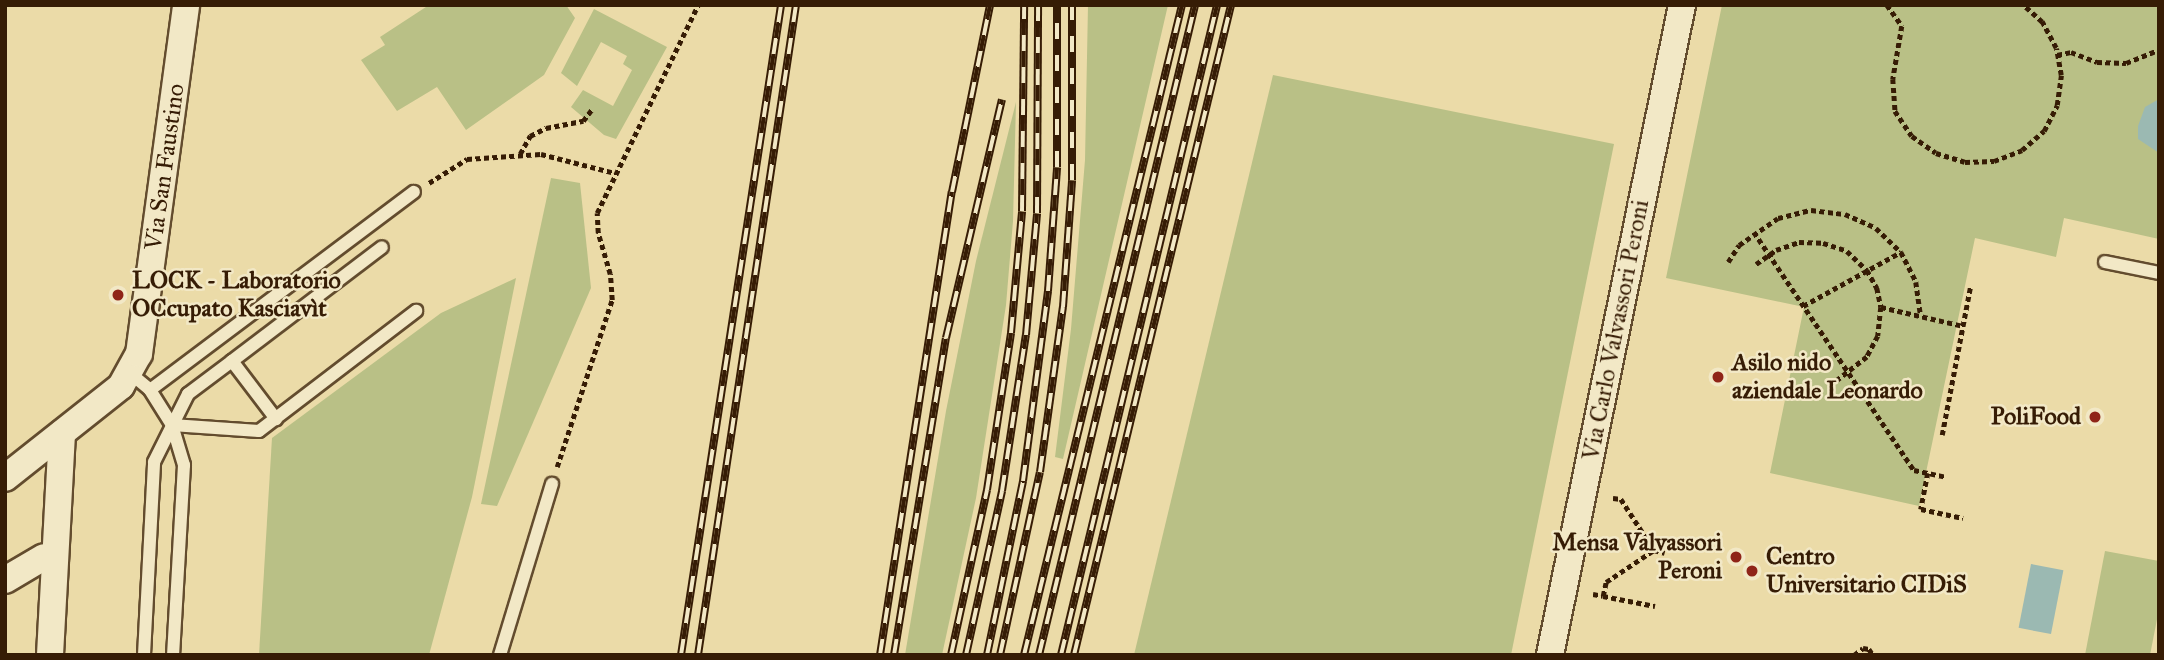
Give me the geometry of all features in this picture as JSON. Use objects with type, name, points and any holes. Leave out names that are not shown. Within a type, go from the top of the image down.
[{"type":"street","name":"Via San Faustino","points":[[5,478],[121,386],[139,354],[186,5]]},
{"type":"street","name":"Via Carlo Valvassori Peroni","points":[[1550,655],[1682,5]]},
{"type":"street","points":[[50,655],[62,433]]},
{"type":"street","points":[[5,580],[44,557]]},
{"type":"lane","points":[[150,390],[414,192]]},
{"type":"lane","points":[[144,655],[154,462],[188,394],[382,247]]},
{"type":"lane","points":[[2105,262],[2159,273]]},
{"type":"lane","points":[[172,425],[259,431],[416,311]]},
{"type":"lane","points":[[232,361],[276,418]]},
{"type":"lane","points":[[130,373],[150,390],[172,425],[184,465],[173,655]]},
{"type":"lane","points":[[500,655],[552,485]]},
{"type":"path","points":[[552,485],[612,300],[610,274],[598,233],[597,213],[698,5]]},
{"type":"path","points":[[1886,5],[1902,26],[1893,79],[1895,111],[1912,136],[1936,153],[1965,162],[1994,161],[2022,150],[2044,131],[2057,105],[2061,75],[2057,55],[2042,22],[2023,5]]},
{"type":"path","points":[[2057,55],[2071,52],[2097,62],[2126,63],[2159,50]]},
{"type":"path","points":[[520,155],[530,136],[546,128],[583,121],[592,109]]},
{"type":"path","points":[[414,192],[467,159],[541,154],[615,173]]},
{"type":"path","points":[[1728,262],[1739,245],[1754,232],[1779,218],[1811,210],[1845,214],[1876,228],[1900,252],[1916,282],[1921,316]]},
{"type":"path","points":[[1754,232],[1914,470],[1946,477]]},
{"type":"path","points":[[1756,264],[1799,242],[1823,243],[1847,251],[1867,270],[1877,288],[1881,307],[1878,336],[1867,357],[1849,374],[1830,386]]},
{"type":"path","points":[[1803,306],[1900,252]]},
{"type":"path","points":[[1942,435],[1970,288]]},
{"type":"path","points":[[1881,307],[1963,326]]},
{"type":"path","points":[[1928,473],[1921,509],[1963,518]]},
{"type":"path","points":[[1612,498],[1621,499],[1654,550],[1665,553]]},
{"type":"path","points":[[1603,596],[1609,579],[1654,550]]},
{"type":"path","points":[[1593,594],[1655,606]]},
{"type":"path","points":[[1854,655],[1863,648],[1873,655]]},
{"type":"green space","points":[[429,5],[566,5],[575,18],[544,75],[466,130],[437,87],[397,111],[361,60],[385,45],[380,37]]},
{"type":"green space","points":[[1088,5],[1168,5],[1063,459],[1055,457],[1071,329],[1085,160]]},
{"type":"green space","points":[[1722,5],[2159,5],[2159,239],[2064,218],[2056,257],[1975,238],[1919,506],[1770,473],[1804,307],[1666,278]]},
{"type":"green space","points":[[594,9],[667,47],[616,139],[604,135],[571,107],[583,90],[613,106],[632,70],[623,64],[627,56],[601,42],[577,86],[561,73]]},
{"type":"green space","points":[[1273,75],[1614,144],[1511,655],[1134,655]]},
{"type":"green space","points":[[1016,102],[1013,221],[1006,305],[976,498],[942,655],[905,655],[946,411],[976,261]]},
{"type":"green space","points":[[551,178],[580,183],[591,288],[497,506],[481,504]]},
{"type":"green space","points":[[516,278],[472,497],[429,655],[259,655],[272,438],[441,313]]},
{"type":"green space","points":[[2105,551],[2159,561],[2159,609],[2150,655],[2085,655]]},
{"type":"water","points":[[2159,99],[2159,153],[2138,139],[2138,126],[2145,107]]},
{"type":"water","points":[[2031,564],[2063,570],[2051,634],[2019,628]]},
{"type":"railway","points":[[681,655],[781,5]]},
{"type":"railway","points":[[698,655],[796,5]]},
{"type":"railway","points":[[880,655],[952,192],[990,5]]},
{"type":"railway","points":[[951,655],[987,490],[1011,333],[1022,211],[1024,5]]},
{"type":"railway","points":[[966,655],[1002,491],[1026,335],[1037,213],[1038,5]]},
{"type":"railway","points":[[987,655],[1023,481],[1048,291],[1057,167],[1057,5]]},
{"type":"railway","points":[[1000,655],[1040,472],[1063,307],[1072,180],[1072,5]]},
{"type":"railway","points":[[1024,655],[1182,5]]},
{"type":"railway","points":[[1039,655],[1195,5]]},
{"type":"railway","points":[[1061,655],[1217,5]]},
{"type":"railway","points":[[1074,655],[1231,5]]},
{"type":"railway","points":[[894,655],[946,338],[1002,99]]},
{"type":"place","name":"LOCK - Laboratorio OCcupato Kasciavìt","points":[[118,295]]},
{"type":"place","name":"Asilo nido aziendale Leonardo","points":[[1718,377]]},
{"type":"place","name":"PoliFood","points":[[2095,417]]},
{"type":"place","name":"Mensa Valvassori Peroni","points":[[1736,557]]},
{"type":"place","name":"Centro Universitario CIDiS","points":[[1752,571]]}]
